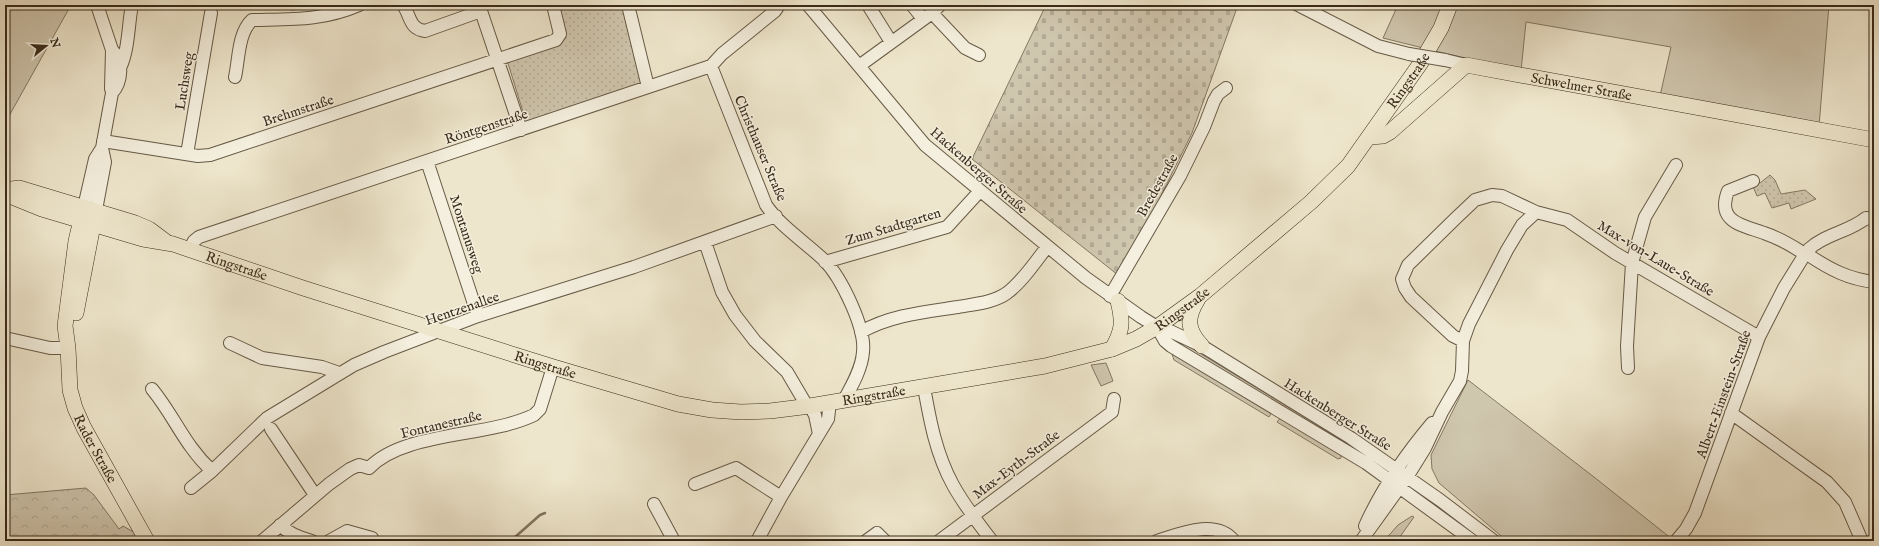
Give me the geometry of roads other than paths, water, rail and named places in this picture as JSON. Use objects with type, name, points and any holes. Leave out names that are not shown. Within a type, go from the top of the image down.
[{"type":"main road","name":"Ringstraße","points":[[5,194],[42,209],[142,226],[166,242],[233,266],[440,330],[553,367],[678,404],[706,410],[754,412],[809,406],[1045,366],[1112,349],[1136,339],[1157,327],[1200,296],[1336,179],[1353,160],[1420,64],[1439,32],[1450,5]]},
{"type":"main road","points":[[1370,136],[1383,136],[1390,132],[1466,65]]},
{"type":"main road","name":"Schwelmer Straße","points":[[1466,65],[1874,140]]},
{"type":"main road","name":"Ringstraße","points":[[5,190],[18,188],[88,216]]},
{"type":"main road","name":"Rader Straße","points":[[88,216],[76,241],[65,326],[68,348],[70,390],[79,418],[147,541]]},
{"type":"main road","points":[[1200,296],[1192,309],[1190,326],[1193,336],[1202,346]]},
{"type":"main road","points":[[1112,349],[1120,336],[1122,324],[1114,299]]},
{"type":"street","points":[[97,5],[110,47],[116,54],[120,68]]},
{"type":"street","points":[[110,47],[121,35],[123,28],[128,21],[132,5]]},
{"type":"street","points":[[235,77],[243,34],[246,26],[252,20],[310,19],[335,14],[359,5]]},
{"type":"street","points":[[403,5],[416,29],[425,31],[480,8],[522,130]]},
{"type":"street","name":"Brehmstraße","points":[[103,145],[210,155],[558,39],[560,34],[553,5]]},
{"type":"street","points":[[628,5],[648,87]]},
{"type":"street","name":"Röntgenstraße","points":[[189,250],[194,241],[199,237],[711,66],[722,54],[775,11],[778,5]]},
{"type":"street","name":"Hackenberger Straße","points":[[808,5],[924,146],[979,192],[1114,299],[1157,327],[1170,331],[1202,346],[1351,438],[1494,541]]},
{"type":"street","points":[[868,5],[890,42]]},
{"type":"street","points":[[912,5],[932,12],[965,48],[980,55]]},
{"type":"street","name":"Schwelmer Straße","points":[[1298,5],[1378,46],[1409,54],[1466,65]]},
{"type":"street","points":[[859,66],[932,12]]},
{"type":"street","name":"Luchsweg","points":[[187,154],[211,13]]},
{"type":"street","name":"Rader Straße","points":[[112,93],[117,87],[120,68],[124,60],[128,21]]},
{"type":"street","points":[[110,47],[123,48],[126,45]]},
{"type":"street","name":"Rader Straße","points":[[88,216],[105,162],[103,145],[112,93],[110,86],[110,47]]},
{"type":"street","name":"Christhauser Straße","points":[[711,66],[766,204],[776,216],[825,262],[841,286],[861,332],[864,346],[862,359],[851,387],[837,401],[757,541]]},
{"type":"street","name":"Bredestraße","points":[[1114,299],[1180,176],[1204,127],[1214,101],[1218,94],[1226,88]]},
{"type":"street","name":"Montanusweg","points":[[427,161],[478,316]]},
{"type":"street","points":[[1628,368],[1627,346],[1632,263],[1645,217],[1676,165]]},
{"type":"street","points":[[1753,181],[1728,191],[1726,197],[1726,209],[1729,217],[1738,225],[1764,233],[1840,274],[1860,280],[1874,282]]},
{"type":"street","name":"Zum Stadtgarten","points":[[825,262],[947,227],[979,192]]},
{"type":"street","name":"Max-von-Laue-Straße","points":[[1463,341],[1453,336],[1407,292],[1402,279],[1405,269],[1450,223],[1479,198],[1498,195],[1536,212],[1567,220],[1632,263],[1759,337]]},
{"type":"street","points":[[1395,484],[1407,477],[1425,448],[1462,374],[1463,341],[1507,250],[1522,225],[1536,212]]},
{"type":"street","name":"Hentzenallee","points":[[191,488],[212,471],[267,418],[339,373],[384,352],[478,316],[577,286],[776,216]]},
{"type":"street","points":[[1805,254],[1821,240],[1860,223],[1866,218],[1874,219]]},
{"type":"street","points":[[705,242],[722,292],[735,315],[755,341],[787,372],[815,415],[819,434]]},
{"type":"street","points":[[861,332],[881,322],[905,315],[978,304],[996,299],[1013,288],[1048,247]]},
{"type":"street","name":"Albert-Einstein-Straße","points":[[1676,541],[1695,513],[1759,337],[1790,277],[1805,254]]},
{"type":"street","name":"Hackenberger Straße","points":[[1157,327],[1165,341],[1171,346],[1366,464],[1473,541]]},
{"type":"street","points":[[5,338],[50,348],[68,348]]},
{"type":"street","points":[[230,343],[262,358],[322,367],[339,373]]},
{"type":"street","name":"Fontanestraße","points":[[262,541],[315,495],[359,464],[369,468],[377,459],[410,445],[505,425],[534,415],[540,409],[553,367]]},
{"type":"street","points":[[924,387],[933,433],[940,457],[953,485],[992,541]]},
{"type":"street","points":[[152,389],[161,400],[190,448],[212,471]]},
{"type":"street","name":"Max-Eyth-Straße","points":[[939,541],[1112,412],[1114,399]]},
{"type":"street","points":[[1360,541],[1395,484],[1396,469],[1442,412]]},
{"type":"street","points":[[1731,413],[1827,482],[1845,502],[1862,541]]},
{"type":"street","points":[[271,429],[315,495]]},
{"type":"street","points":[[695,484],[736,468],[781,497]]},
{"type":"street","points":[[654,504],[674,541]]},
{"type":"street","points":[[280,525],[290,533],[312,541]]},
{"type":"street","points":[[1157,541],[1203,529],[1223,532],[1234,541]]},
{"type":"street","points":[[329,541],[347,531],[372,538]]},
{"type":"street","points":[[866,541],[877,533],[885,541]]},
{"type":"waterway","points":[[505,541],[514,538],[540,515],[545,513]]}]
